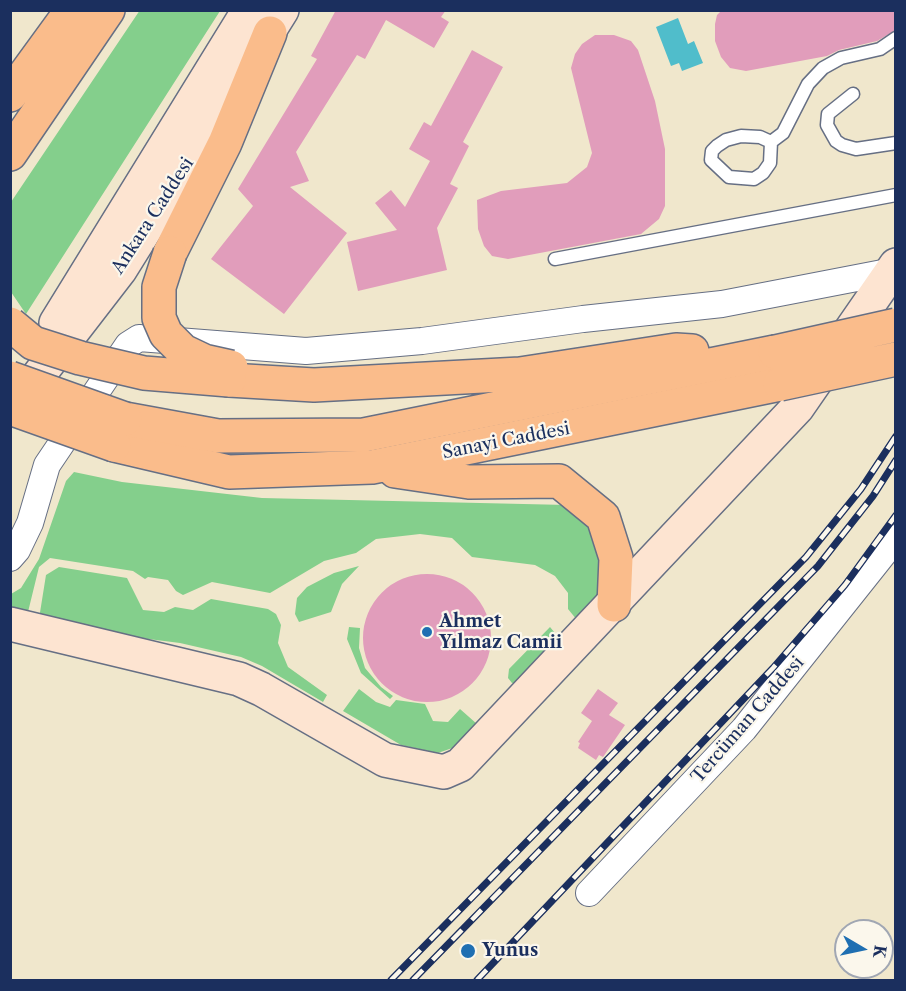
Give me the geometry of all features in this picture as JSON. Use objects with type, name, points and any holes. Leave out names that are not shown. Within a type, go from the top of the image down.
[{"type":"main road","points":[[10,95],[72,10]]},
{"type":"main road","points":[[10,154],[108,10]]},
{"type":"main road","points":[[230,374],[183,351],[166,334],[159,318],[159,286],[170,254],[225,143],[267,18]]},
{"type":"main road","name":"Ankara Caddesi","points":[[10,398],[267,18]]},
{"type":"main road","name":"Ankara Caddesi","points":[[10,412],[120,270],[267,18]]},
{"type":"main road","points":[[10,624],[239,679],[261,689],[385,760],[444,772],[460,765],[614,605],[797,408],[894,268]]},
{"type":"main road","points":[[10,324],[33,343],[80,358],[144,373],[230,374],[314,385],[520,374],[676,350],[775,352]]},
{"type":"main road","points":[[10,423],[119,432],[218,436],[364,435],[775,352],[896,325]]},
{"type":"main road","name":"Sanayi Caddesi","points":[[119,432],[229,472],[372,467],[896,359]]},
{"type":"main road","points":[[10,378],[119,432]]},
{"type":"main road","points":[[10,408],[119,432]]},
{"type":"main road","points":[[372,467],[469,482],[559,481],[603,517],[616,558],[614,605]]},
{"type":"street","points":[[10,558],[17,550],[30,524],[46,465],[128,345],[139,338],[306,351],[410,342],[722,304],[894,268]]},
{"type":"street","name":"Tercüman Caddesi","points":[[589,893],[744,729],[896,538]]},
{"type":"lane","points":[[771,142],[783,133],[808,84],[823,68],[841,58],[880,49],[896,38]]},
{"type":"lane","points":[[853,94],[828,114],[827,125],[836,141],[856,149],[896,143]]},
{"type":"lane","points":[[734,137],[760,137],[771,142],[770,163],[763,173],[754,178],[729,177],[711,160],[712,151],[734,137]]},
{"type":"lane","points":[[555,259],[896,195]]},
{"type":"green space","points":[[140,10],[220,11],[26,314],[11,292],[11,202]]},
{"type":"green space","points":[[74,472],[122,482],[262,498],[567,505],[594,533],[606,573],[598,599],[577,620],[568,609],[568,593],[555,576],[535,565],[472,557],[452,538],[420,534],[376,539],[356,553],[324,561],[270,593],[212,582],[183,595],[176,591],[168,580],[148,577],[145,579],[133,571],[50,558],[39,567],[28,612],[11,619],[11,594],[21,588],[39,559],[66,481]]},
{"type":"green space","points":[[359,566],[342,584],[331,612],[299,622],[295,614],[297,598],[307,587],[334,573]]},
{"type":"green space","points":[[59,567],[127,578],[143,610],[164,612],[175,607],[193,610],[211,599],[268,609],[276,614],[281,625],[278,643],[288,667],[327,695],[323,702],[262,666],[241,657],[180,643],[38,625],[46,575]]},
{"type":"green space","points":[[349,627],[360,628],[359,648],[365,668],[381,687],[393,696],[390,699],[361,673],[347,639]]},
{"type":"green space","points":[[550,627],[560,639],[517,683],[512,683],[508,678],[509,669]]},
{"type":"green space","points":[[359,689],[376,702],[390,707],[396,700],[425,704],[433,721],[448,722],[460,709],[477,724],[458,746],[438,753],[401,745],[343,711]]},
{"type":"water","points":[[678,18],[688,44],[694,41],[703,63],[682,71],[679,63],[671,66],[656,27]]},
{"type":"building","points":[[336,10],[446,10],[441,17],[449,22],[434,48],[386,20],[365,59],[357,55],[296,152],[309,181],[290,187],[347,233],[284,314],[211,259],[253,206],[238,189],[317,59],[311,56]]},
{"type":"building","points":[[722,10],[896,10],[896,30],[877,41],[839,50],[827,56],[746,71],[730,68],[721,57],[715,41],[715,24],[717,15]]},
{"type":"building","points":[[595,35],[614,35],[631,41],[638,50],[655,101],[665,149],[665,206],[659,219],[641,234],[508,259],[492,256],[484,246],[478,229],[477,200],[501,191],[567,183],[587,167],[592,153],[571,68],[575,54],[582,44]]},
{"type":"building","points":[[472,50],[503,67],[463,142],[469,146],[450,184],[458,188],[437,228],[447,270],[358,291],[347,242],[397,230],[375,203],[391,190],[405,207],[430,161],[409,149],[424,122],[431,126]]},
{"type":"building","name":"Ahmet Yılmaz Camii","points":[[427,574],[452,579],[472,593],[486,613],[491,638],[486,663],[472,683],[452,697],[427,702],[402,697],[382,683],[368,663],[363,638],[368,613],[382,593],[402,579]]},
{"type":"building","points":[[598,689],[618,703],[609,715],[625,725],[603,757],[599,755],[596,760],[578,748],[580,743],[578,742],[592,721],[581,713]]},
{"type":"railway","points":[[391,980],[806,557],[861,489],[896,436]]},
{"type":"railway","points":[[413,980],[818,566],[873,496],[896,460]]},
{"type":"railway","points":[[477,980],[773,668],[845,585],[896,515]]},
{"type":"place","name":"Ahmet Yılmaz Camii","points":[[427,632]]},
{"type":"place","name":"Yunus","points":[[468,951]]}]
